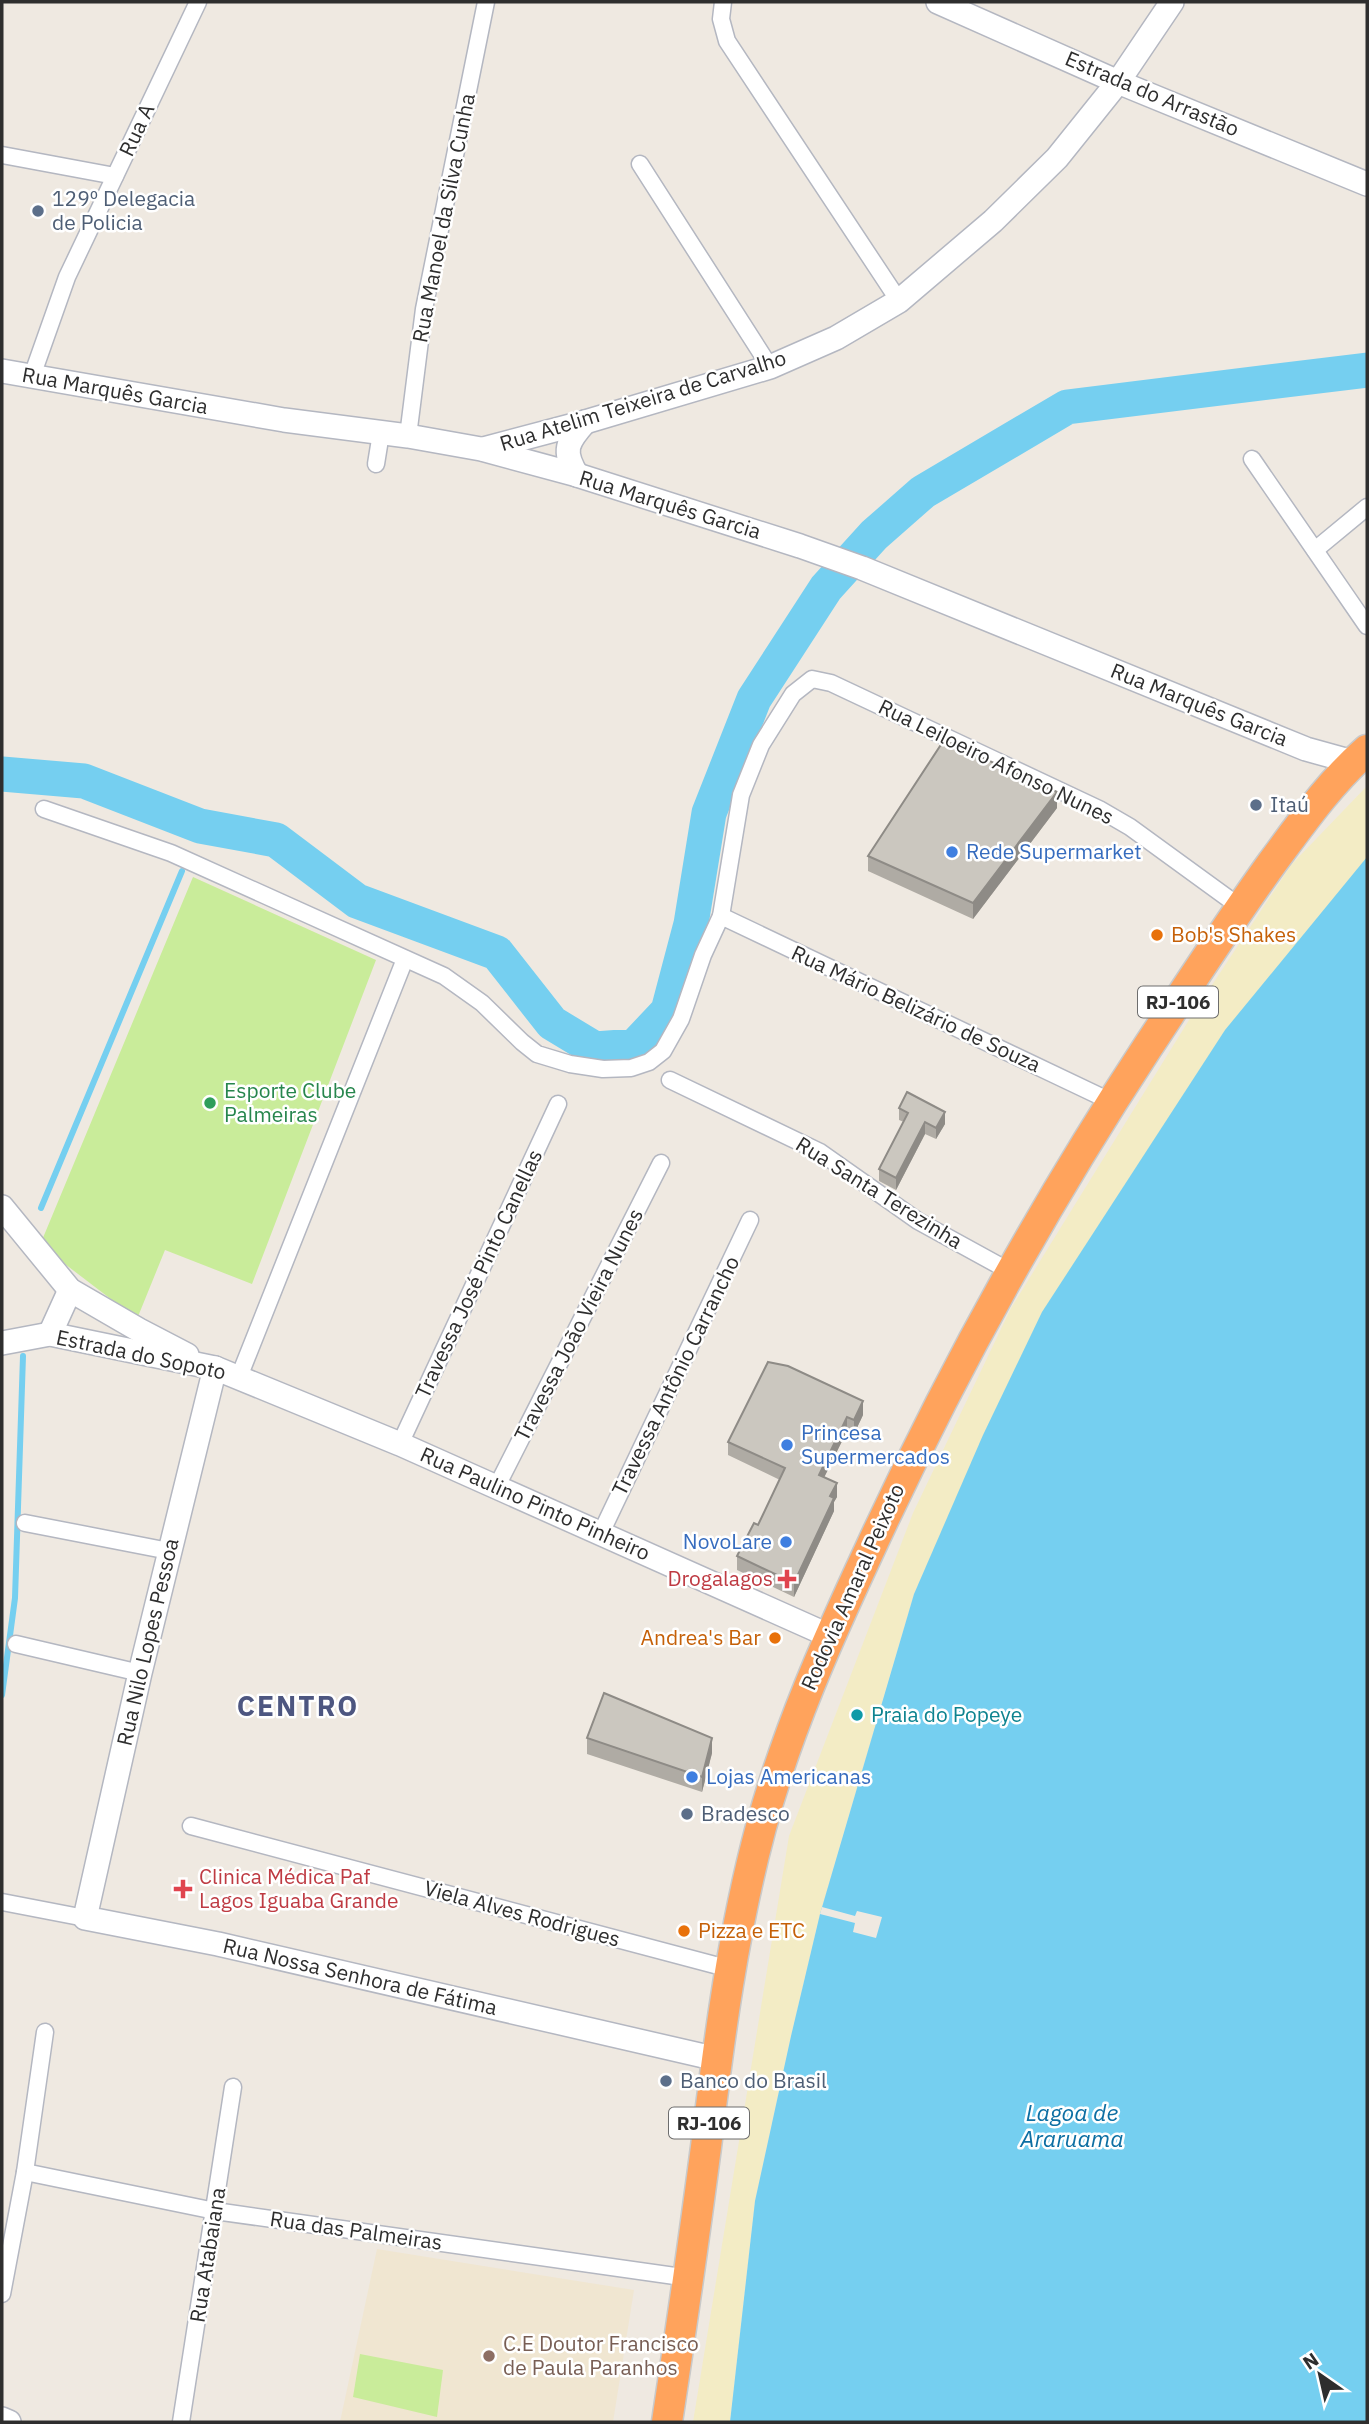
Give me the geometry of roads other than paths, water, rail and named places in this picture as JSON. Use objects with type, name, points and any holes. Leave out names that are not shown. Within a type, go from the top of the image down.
[{"type":"highway","name":"Rodovia Amaral Peixoto","points":[[667,2422],[730,1969],[761,1826],[793,1722],[922,1438],[1011,1272],[1112,1102],[1240,907],[1302,822],[1360,756]]},
{"type":"street","name":"Rua A","points":[[32,376],[67,277],[198,2]]},
{"type":"street","name":"Rua Manoel da Silva Cunha","points":[[408,436],[424,309],[486,2]]},
{"type":"street","points":[[723,2],[722,19],[727,41],[899,301]]},
{"type":"street","name":"Estrada do Arrastão","points":[[938,2],[1118,82],[1367,184]]},
{"type":"street","name":"Rua Atelim Teixeira de Carvalho","points":[[481,449],[585,422],[770,367],[836,338],[899,301],[993,221],[1057,158],[1118,82],[1172,2]]},
{"type":"street","points":[[2,155],[115,176]]},
{"type":"street","points":[[640,164],[770,367]]},
{"type":"street","name":"Rua Marquês Garcia","points":[[2,371],[284,420],[408,436],[481,449],[577,475],[862,568],[1306,749],[1360,756]]},
{"type":"street","points":[[577,475],[567,454],[568,445],[585,422]]},
{"type":"street","points":[[376,464],[381,433]]},
{"type":"street","points":[[1252,459],[1367,626]]},
{"type":"street","points":[[1315,550],[1367,507]]},
{"type":"street","name":"Rua Leiloeiro Afonso Nunes","points":[[721,916],[741,795],[761,745],[793,694],[812,679],[831,683],[1098,808],[1130,827],[1240,907]]},
{"type":"street","name":"Rua Marquês Garcia","points":[[1306,749],[1333,786]]},
{"type":"street","points":[[44,809],[171,853],[444,976],[468,992],[537,1054],[570,1064],[603,1069],[631,1068],[649,1062],[663,1051],[681,1020],[721,916]]},
{"type":"street","name":"Rua Mário Belizário de Souza","points":[[721,916],[1112,1102]]},
{"type":"street","points":[[239,1377],[405,959]]},
{"type":"street","name":"Rua Santa Terezinha","points":[[670,1080],[820,1152],[918,1220],[1011,1272]]},
{"type":"street","name":"Travessa José Pinto Canellas","points":[[400,1444],[558,1104]]},
{"type":"street","name":"Travessa João Vieira Nunes","points":[[497,1486],[661,1163]]},
{"type":"street","points":[[2,1207],[70,1290],[139,1330],[215,1368]]},
{"type":"street","name":"Travessa Antônio Carrancho","points":[[601,1533],[750,1220]]},
{"type":"street","points":[[50,1334],[70,1290]]},
{"type":"street","points":[[127,1350],[139,1346],[142,1339],[139,1330]]},
{"type":"street","name":"Estrada do Sopoto","points":[[2,1343],[50,1334],[215,1368],[239,1377]]},
{"type":"street","name":"Rua Nilo Lopes Pessoa","points":[[85,1918],[140,1673],[215,1368]]},
{"type":"street","name":"Rua Paulino Pinto Pinheiro","points":[[239,1377],[497,1486],[830,1636]]},
{"type":"street","points":[[24,1523],[169,1551]]},
{"type":"street","points":[[16,1644],[140,1673]]},
{"type":"street","name":"Viela Alves Rodrigues","points":[[191,1826],[730,1969]]},
{"type":"street","name":"Rua Nossa Senhora de Fátima","points":[[2,1902],[218,1944],[717,2059]]},
{"type":"street","points":[[2,2294],[25,2172],[45,2032]]},
{"type":"street","name":"Rua Atabaiana","points":[[181,2422],[233,2087]]},
{"type":"street","name":"Rua das Palmeiras","points":[[25,2172],[215,2211],[689,2278]]},
{"type":"street","points":[[2,2419],[9,2422]]},
{"type":"water","name":"Lagoa de Araruama","points":[[1367,857],[1367,2422],[730,2422],[755,2201],[791,2036],[820,1914],[914,1594],[983,1435],[1042,1312],[1225,1030]]},
{"type":"waterway","points":[[2,774],[84,781],[200,826],[276,840],[357,901],[497,953],[552,1023],[595,1049],[635,1046],[668,1011],[691,924],[709,813],[754,699],[826,588],[874,535],[923,492],[1067,407],[1367,370]]},
{"type":"waterway","points":[[196,839],[200,826]]},
{"type":"waterway","points":[[41,1208],[182,871]]},
{"type":"waterway","points":[[2,1695],[15,1598],[23,1356]]},
{"type":"place","name":"129º Delegacia de Policia","points":[[38,211]]},
{"type":"place","name":"Itaú","points":[[1256,805]]},
{"type":"place","name":"Rede Supermarket","points":[[952,852]]},
{"type":"place","name":"Bob's Shakes","points":[[1157,935]]},
{"type":"place","name":"Esporte Clube Palmeiras","points":[[210,1103]]},
{"type":"place","name":"Princesa Supermercados","points":[[787,1445]]},
{"type":"place","name":"NovoLare","points":[[786,1542]]},
{"type":"place","name":"Drogalagos","points":[[787,1579]]},
{"type":"place","name":"Andrea's Bar","points":[[775,1638]]},
{"type":"place","name":"Praia do Popeye","points":[[857,1715]]},
{"type":"place","name":"Lojas Americanas","points":[[692,1777]]},
{"type":"place","name":"Bradesco","points":[[687,1814]]},
{"type":"place","name":"Clinica Médica Paf Lagos Iguaba Grande","points":[[183,1889]]},
{"type":"place","name":"Pizza e ETC","points":[[684,1931]]},
{"type":"place","name":"Banco do Brasil","points":[[666,2081]]},
{"type":"place","name":"C.E Doutor Francisco de Paula Paranhos","points":[[489,2356]]},
{"type":"district","name":"CENTRO","points":[[298,1706]]}]
